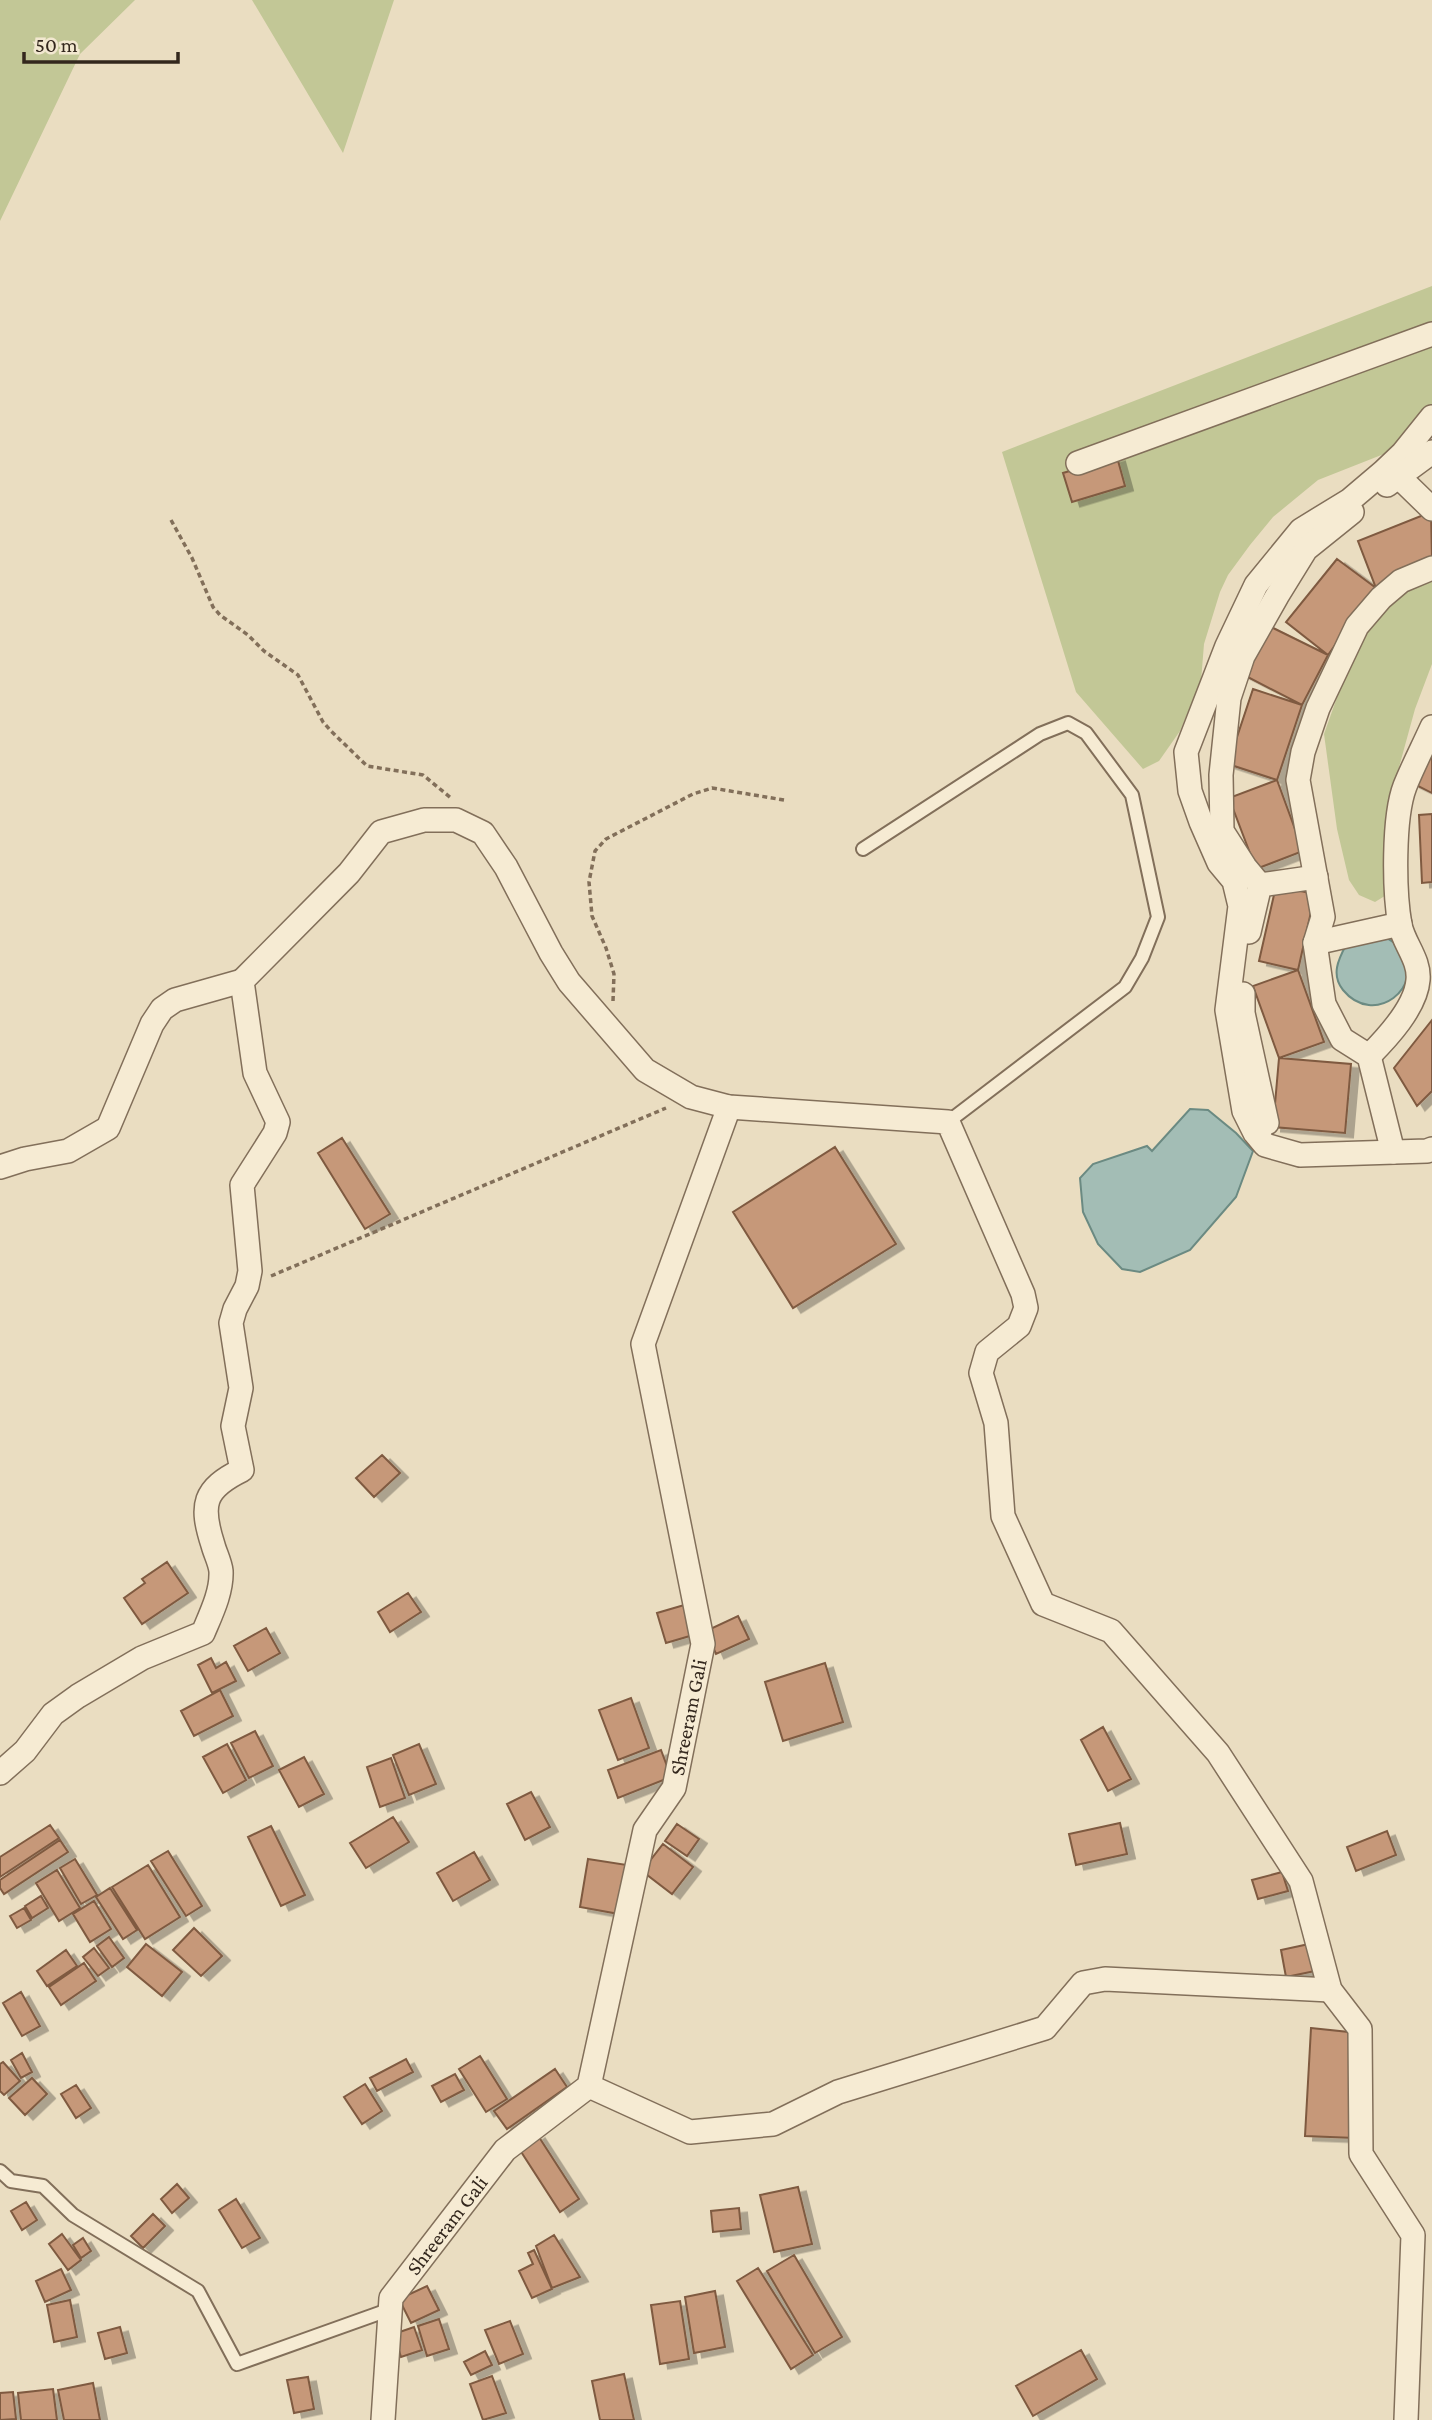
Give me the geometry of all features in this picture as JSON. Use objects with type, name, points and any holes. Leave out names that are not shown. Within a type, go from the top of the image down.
[{"type":"street","points":[[1078,463],[1432,334]]},
{"type":"street","points":[[1432,416],[1403,453],[1350,500],[1301,530],[1256,585],[1227,646],[1186,752],[1190,791],[1219,863],[1234,881],[1240,905],[1227,1010],[1244,1111],[1255,1133],[1265,1144],[1300,1155],[1432,1149]]},
{"type":"street","points":[[1260,886],[1222,831],[1221,775],[1229,698],[1240,667],[1277,596],[1306,549],[1432,452]]},
{"type":"street","points":[[1398,476],[1432,509]]},
{"type":"street","points":[[1393,1152],[1369,1056],[1342,1039],[1324,1004],[1315,943],[1323,917],[1298,780],[1303,752],[1318,708],[1357,626],[1381,598],[1401,581],[1432,568]]},
{"type":"street","points":[[1369,1056],[1393,1031],[1414,996],[1418,980],[1416,962],[1404,942],[1400,924],[1396,830],[1404,787],[1432,727]]},
{"type":"street","points":[[0,1167],[68,1151],[108,1128],[152,1024],[162,1009],[175,1000],[242,981],[349,873],[382,832],[424,821],[456,820],[483,833],[506,867],[569,982],[645,1070],[691,1097],[729,1107],[948,1122],[1023,1294],[1026,1308],[1019,1326],[987,1352],[981,1373],[996,1423],[1003,1516],[1043,1604],[1111,1631],[1218,1753],[1301,1881],[1330,1990],[1360,2029],[1361,2154],[1422,2234],[1406,2420]]},
{"type":"street","points":[[1260,886],[1317,877]]},
{"type":"street","points":[[1260,886],[1249,929],[1242,997],[1243,1013],[1267,1123]]},
{"type":"street","points":[[1315,943],[1400,924]]},
{"type":"street","points":[[0,1773],[25,1751],[53,1714],[78,1696],[142,1658],[203,1633],[216,1601],[221,1570],[209,1535],[205,1504],[219,1481],[242,1470],[233,1426],[241,1388],[231,1323],[247,1286],[250,1271],[242,1185],[275,1132],[278,1122],[255,1073],[242,981]]},
{"type":"street","name":"Shreeram Gali","points":[[383,2420],[391,2298],[505,2150],[589,2086],[645,1830],[674,1788],[704,1644],[643,1344],[729,1107]]},
{"type":"street","points":[[589,2086],[690,2133],[773,2124],[838,2092],[1045,2028],[1083,1983],[1105,1979],[1330,1990]]},
{"type":"lane","points":[[863,849],[1040,734],[1068,723],[1086,733],[1132,794],[1158,917],[1142,958],[1125,987],[948,1122]]},
{"type":"lane","points":[[0,2171],[12,2181],[43,2186],[73,2215],[198,2291],[237,2364],[391,2309]]},
{"type":"path","points":[[171,520],[192,558],[213,607],[220,615],[298,675],[323,722],[367,766],[424,775],[449,794],[455,808],[456,820]]},
{"type":"path","points":[[611,1031],[614,974],[592,916],[589,883],[595,850],[606,839],[693,794],[712,788],[783,800]]},
{"type":"path","points":[[247,1286],[535,1166],[691,1097]]},
{"type":"green space","points":[[0,0],[135,0],[80,54],[0,221]]},
{"type":"green space","points":[[252,0],[394,0],[343,153]]},
{"type":"green space","points":[[1432,286],[1432,408],[1389,452],[1318,480],[1273,517],[1250,545],[1228,575],[1220,592],[1204,644],[1201,681],[1180,731],[1159,761],[1143,769],[1076,692],[1002,452]]},
{"type":"green space","points":[[1432,577],[1432,664],[1415,709],[1390,800],[1385,833],[1388,894],[1375,902],[1359,895],[1349,880],[1337,829],[1324,734],[1351,658],[1395,591]]},
{"type":"water","points":[[1384,936],[1400,947],[1407,963],[1407,977],[1402,989],[1382,1004],[1369,1005],[1355,1001],[1343,990],[1337,979],[1340,956],[1346,945]]},
{"type":"water","points":[[1190,1109],[1208,1110],[1253,1151],[1236,1197],[1190,1250],[1140,1272],[1122,1269],[1098,1244],[1083,1212],[1080,1178],[1093,1164],[1147,1146],[1152,1151]]},
{"type":"building","points":[[1117,457],[1125,486],[1072,502],[1063,473]]},
{"type":"building","points":[[1431,512],[1432,560],[1376,588],[1358,541]]},
{"type":"building","points":[[1337,559],[1376,588],[1328,655],[1286,622]]},
{"type":"building","points":[[1265,624],[1328,655],[1302,705],[1240,673]]},
{"type":"building","points":[[1253,689],[1302,705],[1277,780],[1228,764]]},
{"type":"building","points":[[1432,743],[1432,793],[1412,783]]},
{"type":"building","points":[[1277,780],[1303,851],[1256,869],[1229,798]]},
{"type":"building","points":[[1432,814],[1432,882],[1422,883],[1419,815]]},
{"type":"building","points":[[1276,886],[1315,894],[1298,970],[1259,961]]},
{"type":"building","points":[[1298,970],[1324,1042],[1279,1058],[1253,986]]},
{"type":"building","points":[[1432,1020],[1432,1091],[1417,1106],[1394,1068]]},
{"type":"building","points":[[1279,1058],[1351,1064],[1345,1133],[1273,1127]]},
{"type":"building","points":[[342,1138],[390,1214],[365,1229],[318,1153]]},
{"type":"building","points":[[835,1147],[896,1244],[793,1308],[733,1212]]},
{"type":"building","points":[[382,1455],[400,1473],[374,1497],[356,1478]]},
{"type":"building","points":[[167,1562],[188,1593],[142,1624],[124,1598],[145,1583],[142,1579]]},
{"type":"building","points":[[408,1593],[421,1612],[390,1632],[378,1612]]},
{"type":"building","points":[[691,1603],[700,1633],[666,1643],[657,1613]]},
{"type":"building","points":[[738,1616],[749,1639],[716,1654],[706,1631]]},
{"type":"building","points":[[266,1628],[280,1653],[248,1671],[234,1646]]},
{"type":"building","points":[[211,1658],[216,1668],[226,1662],[236,1681],[212,1693],[198,1665]]},
{"type":"building","points":[[825,1663],[843,1722],[783,1741],[765,1682]]},
{"type":"building","points":[[220,1690],[233,1716],[194,1736],[181,1711]]},
{"type":"building","points":[[631,1698],[649,1748],[618,1760],[599,1710]]},
{"type":"building","points":[[1103,1727],[1131,1779],[1108,1791],[1081,1740]]},
{"type":"building","points":[[255,1731],[273,1766],[249,1778],[231,1743]]},
{"type":"building","points":[[227,1744],[246,1780],[223,1793],[203,1757]]},
{"type":"building","points":[[419,1744],[436,1784],[409,1795],[393,1755]]},
{"type":"building","points":[[661,1750],[671,1777],[618,1798],[608,1770]]},
{"type":"building","points":[[304,1757],[324,1794],[299,1807],[279,1770]]},
{"type":"building","points":[[391,1758],[405,1798],[380,1807],[367,1767]]},
{"type":"building","points":[[531,1792],[550,1827],[525,1840],[507,1804]]},
{"type":"building","points":[[393,1817],[409,1842],[366,1868],[350,1843]]},
{"type":"building","points":[[1120,1823],[1127,1854],[1076,1865],[1069,1834]]},
{"type":"building","points":[[677,1824],[699,1839],[687,1856],[665,1841]]},
{"type":"building","points":[[50,1825],[59,1838],[0,1877],[0,1857]]},
{"type":"building","points":[[271,1826],[305,1895],[281,1906],[248,1837]]},
{"type":"building","points":[[1387,1831],[1396,1855],[1356,1871],[1347,1847]]},
{"type":"building","points":[[60,1840],[68,1852],[4,1894],[0,1888],[0,1880]]},
{"type":"building","points":[[663,1844],[693,1867],[672,1894],[642,1871]]},
{"type":"building","points":[[168,1851],[202,1906],[186,1916],[151,1861]]},
{"type":"building","points":[[474,1852],[490,1880],[453,1901],[437,1873]]},
{"type":"building","points":[[75,1859],[97,1895],[81,1904],[60,1868]]},
{"type":"building","points":[[588,1859],[627,1865],[619,1914],[580,1907]]},
{"type":"building","points":[[148,1865],[180,1917],[145,1939],[112,1887]]},
{"type":"building","points":[[57,1870],[80,1908],[59,1921],[36,1883]]},
{"type":"building","points":[[1282,1872],[1288,1891],[1258,1899],[1252,1880]]},
{"type":"building","points":[[110,1888],[137,1930],[123,1939],[96,1897]]},
{"type":"building","points":[[41,1896],[48,1908],[32,1918],[25,1906]]},
{"type":"building","points":[[94,1901],[111,1929],[90,1942],[73,1914]]},
{"type":"building","points":[[24,1908],[31,1920],[17,1928],[10,1916]]},
{"type":"building","points":[[194,1928],[222,1956],[201,1976],[173,1950]]},
{"type":"building","points":[[109,1937],[124,1958],[112,1967],[97,1946]]},
{"type":"building","points":[[146,1944],[182,1972],[162,1996],[127,1967]]},
{"type":"building","points":[[1309,1944],[1315,1971],[1286,1977],[1281,1950]]},
{"type":"building","points":[[94,1948],[109,1968],[98,1976],[83,1957]]},
{"type":"building","points":[[66,1950],[77,1966],[47,1986],[37,1971]]},
{"type":"building","points":[[84,1963],[96,1981],[61,2005],[49,1987]]},
{"type":"building","points":[[21,1992],[40,2026],[22,2036],[3,2003]]},
{"type":"building","points":[[1311,2028],[1358,2033],[1355,2138],[1305,2136]]},
{"type":"building","points":[[22,2053],[32,2072],[21,2078],[11,2060]]},
{"type":"building","points":[[480,2056],[507,2099],[486,2112],[459,2069]]},
{"type":"building","points":[[406,2059],[413,2072],[377,2091],[370,2078]]},
{"type":"building","points":[[3,2062],[20,2081],[4,2095],[0,2091],[0,2064]]},
{"type":"building","points":[[555,2069],[567,2087],[507,2129],[494,2111]]},
{"type":"building","points":[[455,2074],[464,2090],[441,2102],[432,2086]]},
{"type":"building","points":[[32,2078],[47,2094],[25,2115],[9,2098]]},
{"type":"building","points":[[365,2084],[382,2111],[362,2124],[344,2097]]},
{"type":"building","points":[[76,2085],[91,2108],[76,2118],[61,2094]]},
{"type":"building","points":[[537,2134],[579,2199],[560,2212],[518,2147]]},
{"type":"building","points":[[177,2184],[189,2198],[172,2213],[161,2199]]},
{"type":"building","points":[[798,2187],[812,2244],[774,2252],[760,2195]]},
{"type":"building","points":[[236,2199],[260,2238],[242,2248],[219,2210]]},
{"type":"building","points":[[26,2202],[37,2220],[22,2230],[11,2211]]},
{"type":"building","points":[[739,2208],[741,2229],[713,2232],[711,2211]]},
{"type":"building","points":[[153,2214],[165,2226],[143,2248],[131,2236]]},
{"type":"building","points":[[62,2234],[81,2260],[68,2270],[49,2244]]},
{"type":"building","points":[[554,2235],[580,2277],[552,2288],[536,2246]]},
{"type":"building","points":[[83,2238],[91,2251],[81,2258],[73,2245]]},
{"type":"building","points":[[534,2250],[552,2289],[532,2298],[519,2271],[533,2264],[528,2253]]},
{"type":"building","points":[[794,2255],[842,2337],[815,2353],[767,2271]]},
{"type":"building","points":[[758,2268],[813,2355],[791,2369],[737,2281]]},
{"type":"building","points":[[61,2269],[71,2290],[45,2302],[36,2281]]},
{"type":"building","points":[[427,2286],[439,2310],[411,2323],[399,2299]]},
{"type":"building","points":[[715,2291],[725,2347],[694,2353],[685,2297]]},
{"type":"building","points":[[70,2300],[77,2337],[54,2342],[47,2305]]},
{"type":"building","points":[[680,2301],[689,2359],[660,2364],[651,2305]]},
{"type":"building","points":[[439,2319],[449,2349],[427,2356],[418,2326]]},
{"type":"building","points":[[510,2321],[523,2354],[499,2364],[485,2330]]},
{"type":"building","points":[[120,2327],[127,2353],[105,2359],[98,2333]]},
{"type":"building","points":[[414,2327],[422,2350],[401,2357],[394,2334]]},
{"type":"building","points":[[1081,2350],[1097,2379],[1033,2416],[1016,2386]]},
{"type":"building","points":[[485,2351],[492,2365],[471,2375],[464,2362]]},
{"type":"building","points":[[624,2374],[634,2420],[600,2420],[592,2381]]},
{"type":"building","points":[[492,2376],[506,2413],[483,2420],[470,2384]]},
{"type":"building","points":[[308,2377],[314,2409],[294,2413],[287,2380]]},
{"type":"building","points":[[93,2383],[100,2420],[64,2420],[58,2390]]},
{"type":"building","points":[[53,2389],[57,2420],[21,2420],[18,2393]]},
{"type":"building","points":[[13,2392],[16,2419],[0,2420],[0,2393]]}]
